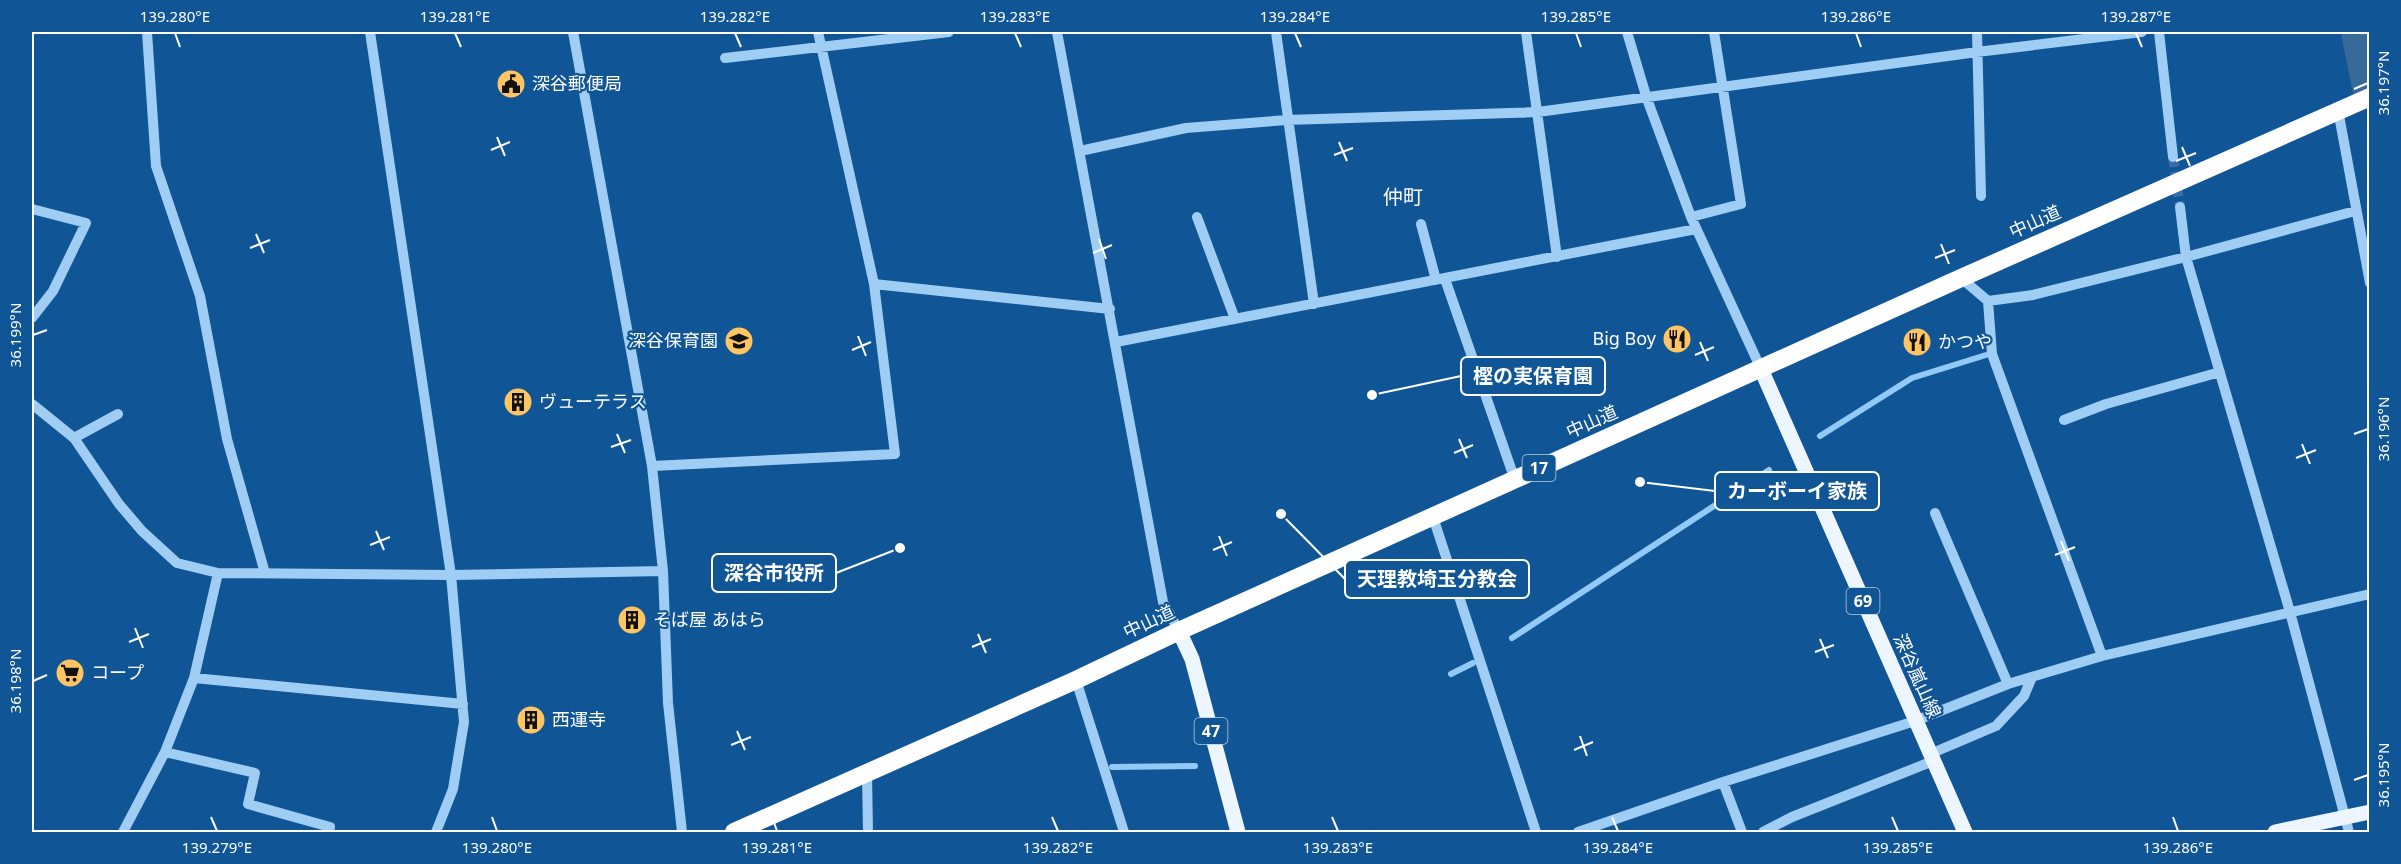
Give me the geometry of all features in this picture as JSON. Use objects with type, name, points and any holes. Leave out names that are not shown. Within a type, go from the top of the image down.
[{"type":"highway","name":"中山道","points":[[734,832],[1076,680],[1179,631],[1961,278],[2370,96]]},
{"type":"main road","name":"深谷嵐山線","points":[[1761,369],[1965,832]]},
{"type":"main road","name":"47","points":[[1179,631],[1192,659],[1238,832]]},
{"type":"main road","points":[[2275,832],[2347,825],[2370,813]]},
{"type":"street","points":[[147,32],[156,166],[200,296],[227,439],[265,573]]},
{"type":"street","points":[[370,32],[451,575],[463,704],[464,722],[453,789],[436,832]]},
{"type":"street","points":[[573,32],[652,466],[663,571],[668,702],[682,832]]},
{"type":"street","points":[[652,466],[895,454],[874,284],[818,32]]},
{"type":"street","points":[[725,58],[949,32]]},
{"type":"street","points":[[1057,32],[1163,602],[1179,631]]},
{"type":"street","points":[[1276,32],[1314,304]]},
{"type":"street","points":[[1526,32],[1557,257]]},
{"type":"street","points":[[1627,32],[1647,99],[1696,229],[1761,369]]},
{"type":"street","points":[[1691,216],[1741,204],[1714,32]]},
{"type":"street","points":[[1977,32],[1981,196]]},
{"type":"street","points":[[1080,151],[1186,128],[1287,120],[1538,112],[1647,99],[1977,52],[2142,32]]},
{"type":"street","points":[[2159,32],[2174,157]]},
{"type":"street","points":[[2342,109],[2355,212],[2370,283]]},
{"type":"street","points":[[2180,207],[2186,257],[2290,612],[2347,825]]},
{"type":"street","points":[[32,209],[86,223],[53,291],[32,318]]},
{"type":"street","points":[[1988,301],[2033,295],[2355,212]]},
{"type":"street","points":[[1197,216],[1235,320]]},
{"type":"street","points":[[1420,224],[1515,480]]},
{"type":"street","points":[[1116,342],[1696,229]]},
{"type":"street","points":[[1961,278],[1988,301],[1992,354],[2102,656]]},
{"type":"street","points":[[874,284],[1110,309]]},
{"type":"street","points":[[2064,420],[2106,404],[2220,372]]},
{"type":"street","points":[[32,404],[74,438],[119,504],[142,531],[177,563],[218,573],[451,575],[663,571]]},
{"type":"street","points":[[74,438],[118,414]]},
{"type":"street","points":[[1935,513],[2008,684]]},
{"type":"street","points":[[1433,517],[1536,832]]},
{"type":"street","points":[[123,832],[165,752],[194,678],[218,573]]},
{"type":"street","points":[[1578,832],[1723,782],[1915,721],[2008,684],[2102,656],[2370,594]]},
{"type":"street","points":[[1763,832],[1792,817],[1931,758],[1996,726],[2024,696],[2032,677]]},
{"type":"street","points":[[194,678],[463,704]]},
{"type":"street","points":[[1076,680],[1125,832]]},
{"type":"street","points":[[165,752],[255,773],[248,804],[330,827],[329,832]]},
{"type":"street","points":[[867,773],[868,832]]},
{"type":"street","points":[[1723,782],[1742,832]]},
{"type":"waterway","points":[[2358,32],[2370,91]]},
{"type":"waterway","points":[[1820,436],[1912,378],[1986,355]]},
{"type":"waterway","points":[[1512,638],[1769,470]]},
{"type":"waterway","points":[[1451,674],[1473,663]]},
{"type":"waterway","points":[[1112,767],[1195,766]]},
{"type":"tunnel","points":[[2173,157],[2180,207]]},
{"type":"place","name":"深谷郵便局","points":[[511,84]]},
{"type":"place","name":"Big Boy","points":[[1677,339]]},
{"type":"place","name":"深谷保育園","points":[[739,341]]},
{"type":"place","name":"かつや","points":[[1917,342]]},
{"type":"place","name":"樫の実保育園","points":[[1372,395]]},
{"type":"place","name":"ヴューテラス","points":[[518,402]]},
{"type":"place","name":"カーボーイ家族","points":[[1640,482]]},
{"type":"place","name":"天理教埼玉分教会","points":[[1281,514]]},
{"type":"place","name":"深谷市役所","points":[[900,548]]},
{"type":"place","name":"そば屋 あはら","points":[[632,620]]},
{"type":"place","name":"コープ","points":[[70,673]]},
{"type":"place","name":"西運寺","points":[[531,720]]},
{"type":"district","name":"仲町","points":[[1403,197]]}]
